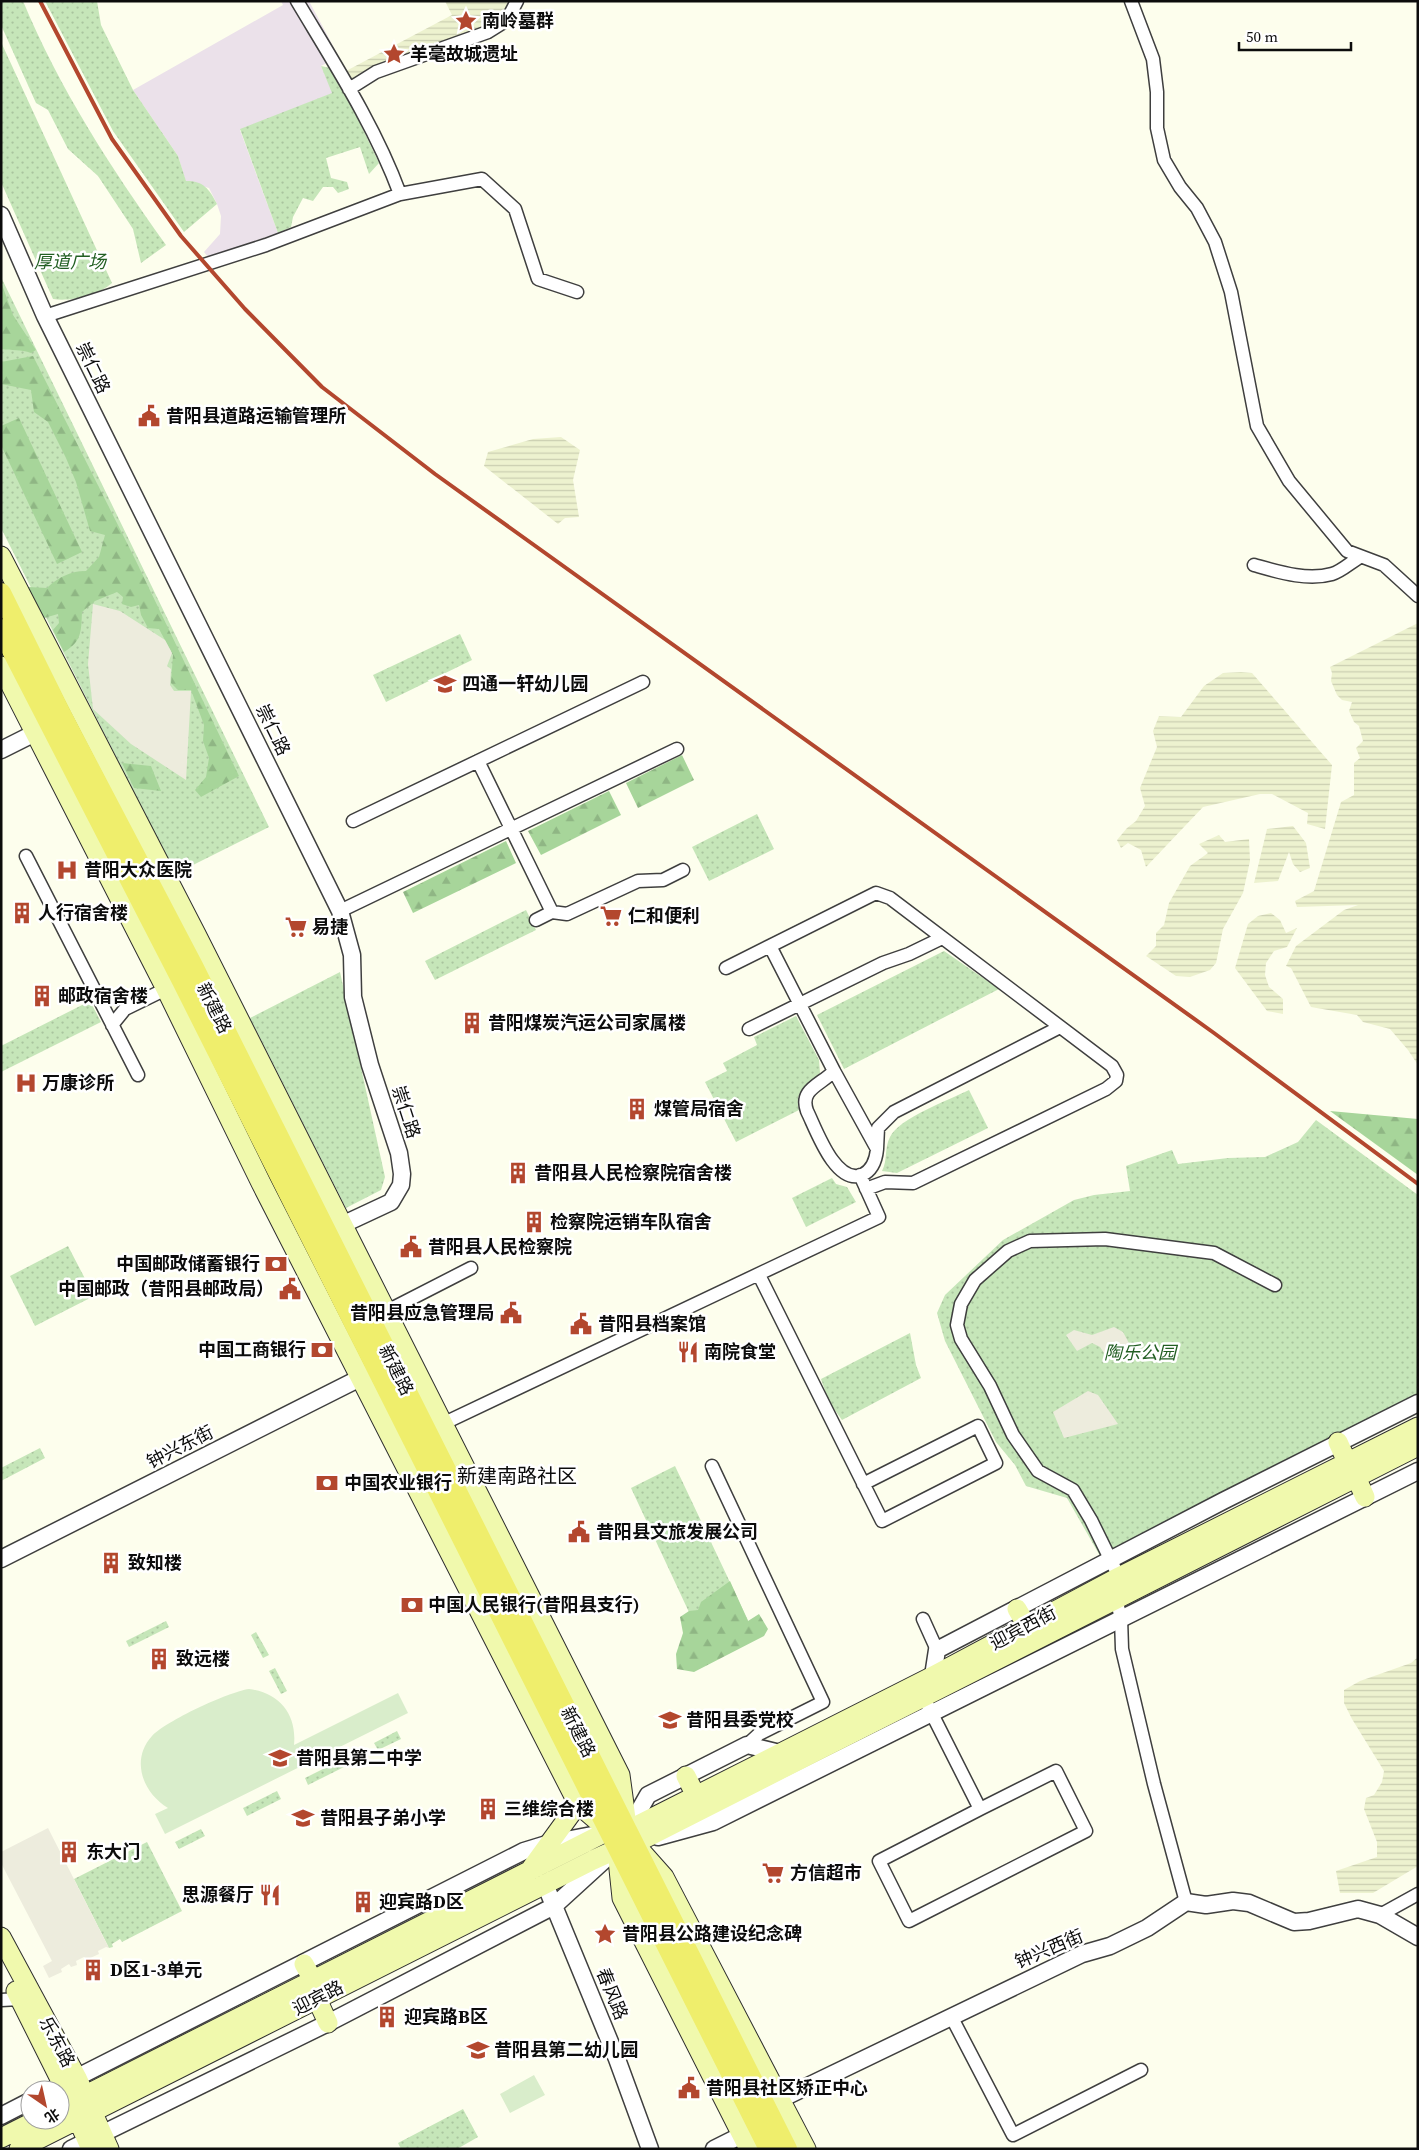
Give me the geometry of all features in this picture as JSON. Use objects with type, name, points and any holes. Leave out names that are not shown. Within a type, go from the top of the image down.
[{"type":"main road","points":[[1,556],[178,899],[327,1232]]},
{"type":"main road","name":"新建路","points":[[1,593],[327,1232],[369,1373],[622,1838]]},
{"type":"main road","name":"新建路","points":[[1,629],[42,729],[174,985],[381,1321],[437,1431],[622,1838],[759,2123],[769,2149]]},
{"type":"main road","points":[[1,666],[42,729]]},
{"type":"main road","points":[[174,985],[261,1182],[369,1373],[578,1804],[622,1838],[622,1898],[759,2123],[806,2149]]},
{"type":"main road","name":"迎宾西街","points":[[622,1838],[696,1796],[780,1753],[1116,1598],[1351,1469],[1418,1427]]},
{"type":"main road","points":[[1338,1442],[1365,1498]]},
{"type":"main road","name":"迎宾西街","points":[[622,1838],[924,1686],[1027,1626],[1119,1577],[1351,1469],[1418,1446]]},
{"type":"main road","points":[[1017,1609],[1027,1626]]},
{"type":"main road","points":[[686,1776],[696,1796]]},
{"type":"main road","points":[[529,1872],[578,1804]]},
{"type":"main road","name":"迎宾路","points":[[315,1990],[529,1872],[622,1838]]},
{"type":"main road","name":"迎宾路","points":[[19,2149],[77,2108],[315,1990],[545,1884],[622,1838]]},
{"type":"main road","name":"乐东路","points":[[1,1937],[62,2080]]},
{"type":"main road","name":"乐东路","points":[[1,1963],[10,1999],[61,2080]]},
{"type":"main road","points":[[304,1964],[328,2023]]},
{"type":"main road","name":"乐东路","points":[[70,2095],[92,2144]]},
{"type":"main road","name":"新建路","points":[[759,2123],[787,2149]]},
{"type":"main road","points":[[1,2138],[20,2128]]},
{"type":"street","points":[[297,1],[349,88],[400,194]]},
{"type":"street","points":[[349,88],[376,72],[488,32],[507,20],[517,1]]},
{"type":"street","points":[[1131,1],[1153,58],[1158,92],[1158,128],[1164,160],[1180,187],[1197,208],[1215,242],[1231,292],[1257,426],[1289,481],[1347,551],[1384,565],[1418,596]]},
{"type":"street","points":[[45,316],[266,245],[400,194],[482,179],[515,209],[538,279],[578,292]]},
{"type":"street","name":"崇仁路","points":[[1,215],[45,316],[340,912],[352,956],[352,997],[370,1065],[399,1153],[402,1174],[401,1185],[391,1202],[327,1232]]},
{"type":"street","points":[[1254,565],[1289,575],[1333,574],[1360,556]]},
{"type":"street","points":[[353,821],[643,682]]},
{"type":"street","points":[[1,750],[42,729]]},
{"type":"street","points":[[340,912],[511,827],[677,749]]},
{"type":"street","points":[[478,761],[552,912]]},
{"type":"street","points":[[26,856],[138,1076]]},
{"type":"street","points":[[536,920],[552,912],[567,914],[638,881],[663,880],[683,870]]},
{"type":"street","points":[[726,968],[876,894],[890,898],[1112,1066],[1117,1074],[1116,1081],[1106,1089],[913,1182],[885,1182],[866,1189]]},
{"type":"street","points":[[749,1029],[883,963],[909,954],[942,938]]},
{"type":"street","points":[[770,946],[834,1071],[877,1149]]},
{"type":"street","points":[[112,1025],[125,1009],[174,985]]},
{"type":"street","points":[[834,1071],[810,1089],[804,1103],[834,1165],[851,1175],[860,1176],[874,1164],[878,1128],[894,1112],[1060,1027]]},
{"type":"street","points":[[437,1431],[654,1330],[758,1275],[879,1217],[860,1176]]},
{"type":"street","points":[[1275,1284],[1214,1253],[1104,1239],[1030,1241],[1008,1251],[975,1280],[961,1304],[957,1325],[961,1339],[990,1386],[1018,1442],[1038,1471],[1073,1490],[1091,1520],[1119,1577],[1116,1598],[1122,1618],[1122,1649],[1154,1784],[1186,1902],[1206,1905],[1233,1901],[1250,1903],[1294,1922],[1309,1921],[1358,1909],[1380,1915],[1418,1937]]},
{"type":"street","points":[[381,1321],[391,1309],[471,1268]]},
{"type":"street","points":[[758,1275],[863,1484],[882,1521],[996,1463],[978,1426],[863,1484]]},
{"type":"street","name":"钟兴东街","points":[[1,1559],[369,1373]]},
{"type":"street","points":[[937,1650],[1338,1442],[1418,1404]]},
{"type":"street","points":[[92,2144],[554,1906],[622,1838],[648,1795],[748,1745],[759,1734],[824,1702],[712,1466]]},
{"type":"street","points":[[70,2081],[524,1851],[550,1843],[622,1838],[713,1822],[1418,1471]]},
{"type":"street","points":[[924,1618],[937,1650],[924,1686],[932,1714],[980,1809]]},
{"type":"street","points":[[748,1745],[780,1753]]},
{"type":"street","points":[[1056,1771],[1086,1831],[909,1921],[879,1861],[980,1809],[1056,1771]]},
{"type":"street","name":"春风路","points":[[545,1884],[617,2059],[650,2149]]},
{"type":"street","points":[[1380,1915],[1418,1894]]},
{"type":"street","name":"钟兴西街","points":[[714,2149],[951,2016],[1082,1954],[1110,1946],[1147,1928],[1186,1902]]},
{"type":"street","points":[[951,2016],[1013,2135],[1141,2070]]},
{"type":"street","points":[[1,2116],[20,2106]]},
{"type":"shaded area","points":[[281,1],[309,1],[339,57],[321,66],[333,93],[240,130],[278,233],[208,257],[204,252],[220,234],[221,216],[217,204],[209,188],[186,182],[178,156],[133,90],[283,5]]},
{"type":"shaded area","points":[[93,604],[120,611],[165,640],[172,653],[167,666],[171,669],[170,685],[174,691],[191,691],[186,780],[131,744],[93,709],[88,664]]},
{"type":"shaded area","points":[[1114,1327],[1123,1332],[1131,1347],[1115,1358],[1111,1352],[1106,1356],[1100,1347],[1092,1343],[1077,1351],[1066,1335],[1074,1330],[1092,1335]]},
{"type":"shaded area","points":[[1088,1391],[1098,1395],[1118,1424],[1064,1438],[1053,1412]]},
{"type":"shaded area","points":[[48,1828],[109,1948],[106,1947],[98,1951],[99,1954],[86,1960],[84,1957],[76,1961],[77,1965],[71,1967],[69,1964],[61,1969],[62,1972],[49,1978],[43,1966],[52,1961],[1,1863],[1,1852]]},
{"type":"green space","points":[[1,1],[23,1],[53,65],[87,127],[166,245],[141,263],[133,229],[98,176],[68,149],[48,110],[36,103],[1,25]]},
{"type":"green space","points":[[45,1],[97,1],[101,25],[133,90],[178,156],[186,181],[202,184],[217,204],[184,232],[113,131]]},
{"type":"green space","points":[[445,1],[511,1],[505,11],[484,28],[348,84],[341,71],[346,71],[452,15]]},
{"type":"green space","name":"厚道广场","points":[[1,42],[112,283],[100,291],[84,297],[53,299],[1,182]]},
{"type":"green space","points":[[321,66],[330,68],[344,90],[379,163],[369,174],[360,147],[326,158],[331,178],[347,182],[349,189],[338,193],[333,187],[323,187],[313,201],[303,198],[293,217],[291,227],[278,233],[240,129],[332,93]]},
{"type":"green space","points":[[1,277],[269,827],[175,874],[1,528]]},
{"type":"green space","points":[[1,282],[13,315],[36,350],[31,353],[1,349]]},
{"type":"green space","points":[[33,356],[135,559],[239,776],[201,797],[195,790],[206,777],[209,758],[203,741],[204,725],[191,690],[178,690],[171,683],[173,655],[159,629],[148,628],[141,615],[139,605],[131,607],[122,604],[123,597],[117,592],[95,601],[82,612],[77,640],[64,652],[53,630],[59,623],[58,614],[44,618],[28,587],[47,588],[65,575],[86,571],[99,557],[105,535],[90,531],[76,482],[66,458],[48,422],[34,412],[31,390],[1,384],[1,362]]},
{"type":"green space","points":[[19,418],[82,552],[57,564],[1,445],[1,426]]},
{"type":"green space","points":[[561,437],[580,450],[573,480],[579,517],[565,518],[558,524],[484,466],[488,452],[533,439]]},
{"type":"green space","points":[[1418,623],[1418,1065],[1390,1029],[1363,1022],[1357,1015],[1311,1007],[1291,968],[1286,966],[1296,946],[1344,910],[1358,905],[1297,907],[1295,901],[1314,891],[1341,802],[1354,795],[1354,763],[1360,758],[1356,748],[1363,741],[1359,726],[1354,722],[1349,711],[1352,702],[1342,700],[1337,695],[1331,681],[1332,673],[1330,667]]},
{"type":"green space","points":[[460,634],[472,660],[386,702],[373,675]]},
{"type":"green space","points":[[1223,673],[1252,673],[1332,765],[1325,829],[1307,824],[1308,813],[1272,794],[1260,794],[1203,807],[1146,867],[1141,850],[1128,843],[1121,848],[1117,840],[1136,821],[1145,806],[1140,788],[1157,747],[1153,731],[1159,716],[1181,717],[1204,686]]},
{"type":"green space","points":[[682,755],[694,780],[638,808],[626,783]]},
{"type":"green space","points":[[122,763],[151,766],[161,791],[134,788]]},
{"type":"green space","points":[[609,791],[621,815],[541,855],[528,831]]},
{"type":"green space","points":[[757,814],[774,849],[709,881],[692,847]]},
{"type":"green space","points":[[1293,826],[1306,843],[1310,868],[1300,872],[1293,864],[1289,852],[1278,881],[1254,883],[1267,829]]},
{"type":"green space","points":[[1219,835],[1225,842],[1249,839],[1250,861],[1243,893],[1223,929],[1216,963],[1210,970],[1190,977],[1176,976],[1146,956],[1156,946],[1156,933],[1164,925],[1169,903],[1190,866],[1208,853],[1199,844]]},
{"type":"green space","points":[[506,841],[516,863],[413,913],[403,892]]},
{"type":"green space","points":[[526,910],[536,930],[435,980],[425,961]]},
{"type":"green space","points":[[1271,913],[1280,920],[1286,933],[1297,928],[1287,947],[1274,951],[1266,963],[1265,975],[1269,987],[1283,999],[1283,1014],[1267,1011],[1235,968],[1248,924],[1258,916]]},
{"type":"green space","points":[[944,951],[999,989],[844,1069],[817,1015]]},
{"type":"green space","points":[[340,972],[385,1177],[381,1190],[346,1208],[250,1018]]},
{"type":"green space","points":[[90,1001],[101,1022],[1,1072],[1,1046]]},
{"type":"green space","points":[[796,1016],[819,1060],[820,1073],[801,1092],[798,1103],[799,1110],[736,1142],[705,1082],[727,1071],[723,1063],[757,1045],[754,1037]]},
{"type":"green space","points":[[969,1090],[988,1128],[897,1173],[882,1171],[888,1141],[895,1130],[914,1116]]},
{"type":"green space","points":[[1330,1111],[1418,1119],[1418,1175]]},
{"type":"green space","name":"陶乐公园","points":[[1316,1120],[1418,1195],[1418,1394],[1100,1556],[1067,1498],[1026,1486],[1015,1465],[996,1442],[945,1341],[937,1313],[945,1295],[1003,1240],[1074,1200],[1094,1195],[1130,1191],[1126,1166],[1172,1150],[1178,1164],[1228,1158],[1265,1157],[1298,1142]]},
{"type":"green space","points":[[832,1178],[836,1184],[847,1187],[856,1202],[806,1227],[792,1198]]},
{"type":"green space","points":[[68,1246],[94,1296],[35,1326],[10,1276]]},
{"type":"green space","points":[[910,1333],[916,1365],[921,1378],[842,1420],[829,1402],[821,1379]]},
{"type":"green space","points":[[40,1448],[45,1458],[1,1481],[1,1468]]},
{"type":"green space","points":[[675,1466],[754,1633],[709,1655],[631,1488]]},
{"type":"green space","points":[[730,1581],[748,1621],[759,1614],[768,1629],[764,1636],[694,1672],[677,1669],[676,1654],[683,1633],[680,1617],[689,1611],[698,1610],[701,1602]]},
{"type":"green space","points":[[166,1621],[169,1627],[129,1647],[126,1641]]},
{"type":"green space","points":[[256,1632],[269,1655],[263,1658],[251,1635]]},
{"type":"green space","points":[[1418,1657],[1418,1866],[1373,1893],[1340,1893],[1336,1871],[1377,1857],[1377,1842],[1364,1809],[1366,1798],[1374,1795],[1382,1782],[1384,1771],[1344,1703],[1344,1690],[1360,1681],[1411,1663]]},
{"type":"green space","points":[[275,1668],[287,1691],[281,1694],[269,1671]]},
{"type":"green space","points":[[249,1689],[270,1695],[284,1707],[293,1724],[294,1745],[398,1693],[408,1713],[165,1834],[155,1814],[168,1808],[152,1794],[142,1775],[142,1755],[145,1745],[159,1730],[183,1715],[239,1691]]},
{"type":"green space","points":[[397,1731],[401,1739],[378,1750],[374,1743]]},
{"type":"green space","points":[[341,1760],[344,1767],[308,1785],[305,1778]]},
{"type":"green space","points":[[277,1791],[281,1799],[247,1816],[243,1808]]},
{"type":"green space","points":[[201,1829],[205,1836],[179,1849],[175,1842]]},
{"type":"green space","points":[[147,1842],[182,1911],[122,1942],[120,1939],[112,1944],[113,1947],[109,1948],[74,1879]]},
{"type":"green space","points":[[534,2075],[545,2095],[510,2113],[500,2094]]},
{"type":"green space","points":[[463,2109],[478,2137],[457,2149],[401,2149],[398,2143]]},
{"type":"railway","points":[[40,1],[112,139],[181,236],[245,309],[322,387],[435,474],[1214,1033],[1418,1184]]},
{"type":"place","name":"南岭墓群","points":[[466,21]]},
{"type":"place","name":"羊毫故城遗址","points":[[394,54]]},
{"type":"place","name":"昔阳县道路运输管理所","points":[[149,416]]},
{"type":"place","name":"四通一轩幼儿园","points":[[445,684]]},
{"type":"place","name":"昔阳大众医院","points":[[67,870]]},
{"type":"place","name":"人行宿舍楼","points":[[22,913]]},
{"type":"place","name":"仁和便利","points":[[611,916]]},
{"type":"place","name":"易捷","points":[[296,927]]},
{"type":"place","name":"邮政宿舍楼","points":[[42,996]]},
{"type":"place","name":"昔阳煤炭汽运公司家属楼","points":[[472,1023]]},
{"type":"place","name":"万康诊所","points":[[26,1083]]},
{"type":"place","name":"煤管局宿舍","points":[[637,1109]]},
{"type":"place","name":"昔阳县人民检察院宿舍楼","points":[[518,1173]]},
{"type":"place","name":"检察院运销车队宿舍","points":[[534,1222]]},
{"type":"place","name":"昔阳县人民检察院","points":[[411,1247]]},
{"type":"place","name":"中国邮政储蓄银行","points":[[276,1264]]},
{"type":"place","name":"中国邮政（昔阳县邮政局）","points":[[290,1289]]},
{"type":"place","name":"昔阳县应急管理局","points":[[511,1313]]},
{"type":"place","name":"昔阳县档案馆","points":[[581,1324]]},
{"type":"place","name":"中国工商银行","points":[[322,1350]]},
{"type":"place","name":"南院食堂","points":[[688,1352]]},
{"type":"place","name":"中国农业银行","points":[[327,1483]]},
{"type":"place","name":"昔阳县文旅发展公司","points":[[579,1532]]},
{"type":"place","name":"致知楼","points":[[111,1563]]},
{"type":"place","name":"中国人民银行(昔阳县支行)","points":[[412,1605]]},
{"type":"place","name":"致远楼","points":[[159,1659]]},
{"type":"place","name":"昔阳县委党校","points":[[670,1720]]},
{"type":"place","name":"昔阳县第二中学","points":[[280,1758]]},
{"type":"place","name":"三维综合楼","points":[[488,1809]]},
{"type":"place","name":"昔阳县子弟小学","points":[[303,1818]]},
{"type":"place","name":"东大门","points":[[69,1852]]},
{"type":"place","name":"方信超市","points":[[773,1873]]},
{"type":"place","name":"思源餐厅","points":[[270,1895]]},
{"type":"place","name":"迎宾路D区","points":[[363,1902]]},
{"type":"place","name":"昔阳县公路建设纪念碑","points":[[605,1934]]},
{"type":"place","name":"D区1-3单元","points":[[93,1970]]},
{"type":"place","name":"迎宾路B区","points":[[387,2017]]},
{"type":"place","name":"昔阳县第二幼儿园","points":[[478,2050]]},
{"type":"place","name":"昔阳县社区矫正中心","points":[[689,2088]]},
{"type":"district","name":"新建南路社区","points":[[517,1476]]}]
